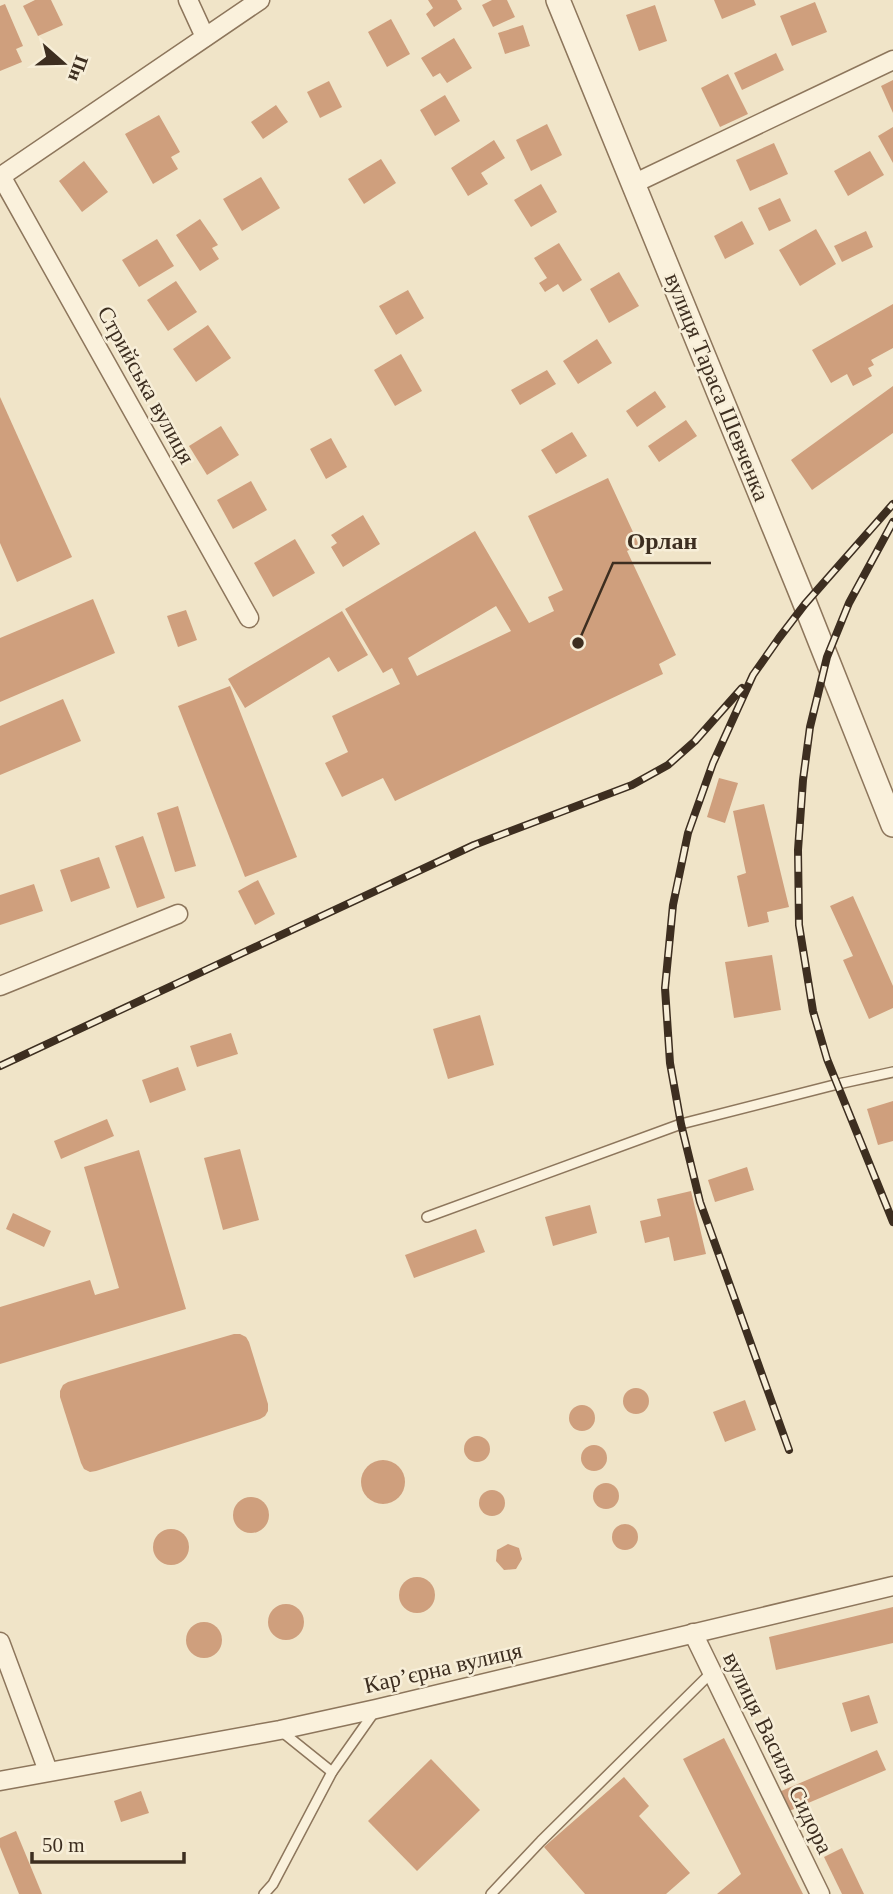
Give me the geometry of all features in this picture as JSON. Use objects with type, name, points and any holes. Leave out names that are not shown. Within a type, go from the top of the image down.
[{"type":"street","points":[[188,0],[205,37]]},
{"type":"street","points":[[1,176],[260,0]]},
{"type":"street","name":"вулиця Тараса Шевченка","points":[[558,0],[893,825]]},
{"type":"street","points":[[633,184],[893,60]]},
{"type":"street","name":"Стрийська вулиця","points":[[1,176],[248,618]]},
{"type":"street","points":[[0,986],[178,914]]},
{"type":"street","name":"Карʼєрна вулиця","points":[[0,1780],[280,1730],[893,1586]]},
{"type":"street","name":"вулиця Василя Сидора","points":[[693,1633],[820,1894]]},
{"type":"street","points":[[0,1642],[48,1771]]},
{"type":"lane","points":[[427,1217],[681,1124],[893,1072]]},
{"type":"lane","points":[[491,1894],[712,1672]]},
{"type":"lane","points":[[264,1894],[272,1884],[332,1772],[376,1709]]},
{"type":"lane","points":[[280,1730],[332,1772]]},
{"type":"building","points":[[35,0],[51,0],[63,25],[38,36],[23,6]]},
{"type":"building","points":[[428,0],[457,0],[462,9],[434,27],[426,14],[433,8]]},
{"type":"building","points":[[492,0],[507,0],[515,17],[493,27],[482,5]]},
{"type":"building","points":[[714,0],[754,0],[756,5],[722,19]]},
{"type":"building","points":[[815,2],[827,32],[792,46],[780,16]]},
{"type":"building","points":[[5,4],[23,46],[16,49],[22,62],[0,71],[0,6]]},
{"type":"building","points":[[655,5],[667,41],[639,51],[626,15]]},
{"type":"building","points":[[391,19],[410,54],[387,67],[368,32]]},
{"type":"building","points":[[523,25],[530,46],[505,54],[498,33]]},
{"type":"building","points":[[454,38],[472,68],[447,83],[440,73],[433,77],[421,58]]},
{"type":"building","points":[[776,53],[784,70],[742,90],[734,73]]},
{"type":"building","points":[[728,74],[748,114],[720,127],[701,88]]},
{"type":"building","points":[[893,80],[893,113],[881,86]]},
{"type":"building","points":[[329,81],[342,107],[320,118],[307,92]]},
{"type":"building","points":[[445,95],[460,121],[435,136],[420,110]]},
{"type":"building","points":[[276,105],[288,122],[263,139],[251,122]]},
{"type":"building","points":[[159,115],[180,152],[171,157],[178,169],[153,184],[125,134]]},
{"type":"building","points":[[547,124],[562,155],[531,171],[516,140]]},
{"type":"building","points":[[893,127],[893,163],[878,136]]},
{"type":"building","points":[[494,140],[505,158],[481,173],[488,184],[468,196],[451,168]]},
{"type":"building","points":[[774,143],[788,174],[750,191],[736,160]]},
{"type":"building","points":[[870,151],[884,175],[848,196],[834,171]]},
{"type":"building","points":[[381,159],[396,183],[364,204],[348,179]]},
{"type":"building","points":[[84,161],[108,192],[82,212],[59,181]]},
{"type":"building","points":[[261,177],[280,208],[242,231],[223,199]]},
{"type":"building","points":[[541,184],[557,212],[531,227],[514,200]]},
{"type":"building","points":[[780,198],[791,221],[769,231],[758,208]]},
{"type":"building","points":[[200,219],[218,245],[212,248],[219,259],[200,271],[176,235]]},
{"type":"building","points":[[742,221],[754,244],[725,259],[714,236]]},
{"type":"building","points":[[816,229],[836,264],[800,286],[779,250]]},
{"type":"building","points":[[866,231],[873,247],[842,262],[834,246]]},
{"type":"building","points":[[157,239],[174,266],[139,287],[122,260]]},
{"type":"building","points":[[559,243],[582,280],[563,292],[558,284],[545,292],[539,283],[547,278],[534,258]]},
{"type":"building","points":[[619,272],[639,306],[609,323],[590,289]]},
{"type":"building","points":[[176,281],[197,312],[168,331],[147,300]]},
{"type":"building","points":[[408,290],[424,318],[396,335],[379,306]]},
{"type":"building","points":[[893,304],[893,348],[871,360],[874,365],[868,368],[872,376],[853,386],[847,374],[831,383],[812,350]]},
{"type":"building","points":[[208,325],[231,358],[196,382],[173,349]]},
{"type":"building","points":[[597,339],[612,363],[578,384],[563,361]]},
{"type":"building","points":[[401,354],[422,391],[395,406],[374,370]]},
{"type":"building","points":[[547,370],[556,384],[520,405],[511,390]]},
{"type":"building","points":[[893,386],[893,433],[812,490],[791,460]]},
{"type":"building","points":[[655,391],[666,407],[637,427],[626,411]]},
{"type":"building","points":[[0,397],[72,557],[17,582],[0,543]]},
{"type":"building","points":[[686,420],[697,436],[659,462],[648,446]]},
{"type":"building","points":[[221,426],[239,455],[207,475],[189,446]]},
{"type":"building","points":[[572,432],[587,456],[556,474],[541,450]]},
{"type":"building","points":[[331,438],[347,467],[326,479],[310,449]]},
{"type":"building","points":[[608,478],[639,545],[627,551],[676,655],[659,664],[663,674],[395,801],[383,778],[342,797],[325,763],[348,752],[332,716],[400,684],[392,668],[383,673],[345,609],[475,531],[529,623],[554,611],[548,597],[563,590],[528,516]],"holes":[[[496,606],[511,631],[417,676],[408,658]]]},
{"type":"building","points":[[251,481],[267,510],[233,529],[217,500]]},
{"type":"building","points":[[363,515],[380,544],[343,567],[331,547],[337,543],[331,535]]},
{"type":"building","points":[[295,539],[315,573],[273,597],[254,563]]},
{"type":"building","points":[[93,599],[115,653],[0,702],[0,638]]},
{"type":"building","points":[[186,610],[197,640],[178,647],[167,616]]},
{"type":"building","points":[[342,611],[368,655],[338,672],[329,657],[245,708],[228,679]]},
{"type":"building","points":[[230,686],[297,857],[245,877],[178,706]]},
{"type":"building","points":[[63,699],[81,741],[0,775],[0,726]]},
{"type":"building","points":[[719,778],[738,783],[725,823],[707,817]]},
{"type":"building","points":[[764,804],[789,907],[767,912],[769,922],[748,927],[737,876],[746,873],[733,811]]},
{"type":"building","points":[[178,806],[196,866],[175,872],[157,813]]},
{"type":"building","points":[[143,836],[165,898],[137,908],[115,846]]},
{"type":"building","points":[[99,857],[110,888],[71,902],[60,870]]},
{"type":"building","points":[[258,880],[275,914],[255,925],[238,891]]},
{"type":"building","points":[[34,884],[43,911],[0,925],[0,895]]},
{"type":"building","points":[[853,896],[893,986],[893,1008],[869,1019],[843,960],[853,956],[830,906]]},
{"type":"building","points":[[772,955],[781,1010],[734,1018],[725,962]]},
{"type":"building","points":[[480,1015],[494,1065],[448,1079],[433,1029]]},
{"type":"building","points":[[231,1033],[238,1054],[197,1067],[190,1046]]},
{"type":"building","points":[[178,1067],[186,1090],[150,1103],[142,1080]]},
{"type":"building","points":[[893,1101],[893,1141],[878,1145],[867,1109]]},
{"type":"building","points":[[107,1119],[114,1136],[61,1159],[54,1141]]},
{"type":"building","points":[[240,1149],[259,1220],[223,1230],[204,1158]]},
{"type":"building","points":[[139,1150],[186,1309],[0,1364],[0,1307],[90,1280],[95,1295],[119,1288],[84,1167]]},
{"type":"building","points":[[747,1167],[754,1190],[715,1202],[708,1180]]},
{"type":"building","points":[[691,1191],[706,1254],[674,1261],[669,1237],[645,1243],[640,1221],[661,1216],[657,1199]]},
{"type":"building","points":[[590,1205],[597,1233],[553,1246],[545,1217]]},
{"type":"building","points":[[13,1213],[51,1231],[44,1247],[6,1229]]},
{"type":"building","points":[[476,1229],[485,1252],[414,1278],[405,1255]]},
{"type":"building","points":[[234,1334],[246,1337],[249,1342],[268,1404],[265,1416],[96,1471],[84,1469],[60,1397],[63,1385]]},
{"type":"building","points":[[636,1388],[645,1392],[649,1401],[645,1410],[636,1414],[627,1410],[623,1401],[627,1392]]},
{"type":"building","points":[[745,1400],[756,1430],[725,1442],[713,1412]]},
{"type":"building","points":[[582,1405],[591,1409],[595,1418],[591,1427],[582,1431],[573,1427],[569,1418],[573,1409]]},
{"type":"building","points":[[477,1436],[486,1440],[490,1449],[486,1458],[477,1462],[468,1458],[464,1449],[468,1440]]},
{"type":"building","points":[[594,1445],[603,1449],[607,1458],[603,1467],[594,1471],[585,1467],[581,1458],[585,1449]]},
{"type":"building","points":[[383,1460],[398,1467],[405,1482],[398,1497],[383,1504],[368,1497],[361,1482],[368,1467]]},
{"type":"building","points":[[606,1483],[615,1487],[619,1496],[615,1505],[606,1509],[597,1505],[593,1496],[597,1487]]},
{"type":"building","points":[[492,1490],[501,1494],[505,1503],[501,1512],[492,1516],[483,1512],[479,1503],[483,1494]]},
{"type":"building","points":[[251,1497],[264,1502],[269,1515],[264,1528],[251,1533],[238,1528],[233,1515],[238,1502]]},
{"type":"building","points":[[625,1524],[634,1528],[638,1537],[634,1546],[625,1550],[616,1546],[612,1537],[616,1528]]},
{"type":"building","points":[[171,1529],[184,1534],[189,1547],[184,1560],[171,1565],[158,1560],[153,1547],[158,1534]]},
{"type":"building","points":[[508,1544],[519,1548],[522,1559],[516,1569],[504,1570],[496,1561],[497,1550]]},
{"type":"building","points":[[417,1577],[430,1582],[435,1595],[430,1608],[417,1613],[404,1608],[399,1595],[404,1582]]},
{"type":"building","points":[[286,1604],[299,1609],[304,1622],[299,1635],[286,1640],[273,1635],[268,1622],[273,1609]]},
{"type":"building","points":[[893,1607],[893,1643],[776,1670],[769,1637]]},
{"type":"building","points":[[204,1622],[217,1627],[222,1640],[217,1653],[204,1658],[191,1653],[186,1640],[191,1627]]},
{"type":"building","points":[[869,1695],[878,1723],[851,1732],[842,1703]]},
{"type":"building","points":[[724,1738],[803,1894],[717,1894],[741,1874],[683,1759]]},
{"type":"building","points":[[877,1750],[886,1770],[787,1812],[779,1792]]},
{"type":"building","points":[[431,1759],[480,1810],[417,1871],[368,1821]]},
{"type":"building","points":[[624,1777],[649,1806],[639,1816],[690,1873],[666,1894],[585,1894],[544,1847]]},
{"type":"building","points":[[141,1791],[149,1813],[121,1822],[114,1801]]},
{"type":"building","points":[[16,1831],[42,1894],[19,1894],[0,1847],[0,1838]]},
{"type":"building","points":[[842,1848],[864,1894],[842,1894],[824,1857]]},
{"type":"railway","points":[[789,1450],[700,1202],[681,1124],[670,1063],[665,988],[673,905],[688,833],[713,763],[753,675],[805,604],[893,504]]},
{"type":"railway","points":[[893,522],[849,603],[827,657],[810,727],[798,850],[799,925],[813,1011],[827,1059],[893,1222]]},
{"type":"railway","points":[[0,1066],[474,845],[632,785],[668,765],[695,741],[742,688]]},
{"type":"place","name":"Орлан","points":[[578,643]]}]
